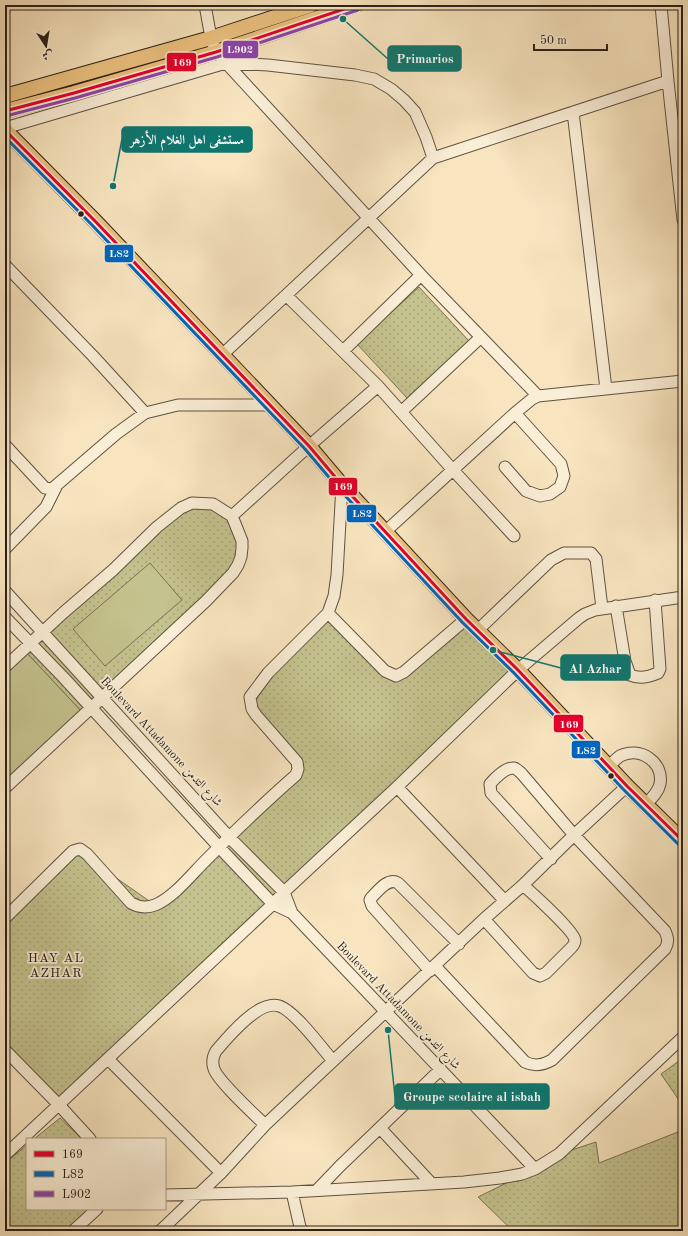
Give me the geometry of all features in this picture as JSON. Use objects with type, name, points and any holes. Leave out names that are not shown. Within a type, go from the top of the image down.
[{"type":"main road","points":[[5,96],[211,38],[311,5]]},
{"type":"main road","points":[[5,111],[74,93],[216,52],[356,5]]},
{"type":"main road","points":[[5,129],[96,222],[309,446],[342,485],[466,619],[518,670],[627,786],[683,841]]},
{"type":"street","points":[[205,5],[211,38],[216,52],[421,275],[538,396]]},
{"type":"street","points":[[661,5],[683,213]]},
{"type":"street","points":[[5,129],[226,63],[290,67],[354,74],[374,79],[392,89],[415,112],[433,158]]},
{"type":"street","points":[[222,355],[433,158],[668,81]]},
{"type":"street","points":[[573,112],[606,389]]},
{"type":"street","points":[[5,265],[93,356],[145,413]]},
{"type":"street","points":[[343,351],[421,275]]},
{"type":"street","points":[[286,295],[378,386],[514,536]]},
{"type":"street","points":[[401,412],[481,337]]},
{"type":"street","points":[[386,531],[452,469],[532,399],[538,396],[683,381]]},
{"type":"street","points":[[232,516],[378,386]]},
{"type":"street","points":[[5,445],[45,488],[52,489],[116,434],[145,413],[178,405],[270,405]]},
{"type":"street","points":[[505,467],[526,491],[540,496],[550,494],[556,490],[563,481],[564,472],[561,464],[515,413]]},
{"type":"street","points":[[5,549],[46,507],[57,485]]},
{"type":"street","points":[[5,918],[73,851],[80,849],[131,903],[142,907],[154,905],[170,894],[229,836],[296,775],[298,769],[296,760],[252,709],[250,697],[268,674],[328,613],[334,596],[337,575],[342,485]]},
{"type":"street","points":[[5,667],[113,570],[157,527],[181,508],[192,503],[214,504],[232,516],[240,536],[242,548],[241,557],[233,573],[206,601],[5,788]]},
{"type":"street","points":[[478,630],[551,560],[564,553],[586,552],[593,555],[596,559],[602,608]]},
{"type":"street","name":"Boulevard Attadamone شارع التدمن","points":[[5,591],[101,698],[229,836],[284,892],[292,913]]},
{"type":"street","points":[[5,1156],[284,892],[397,788],[518,670],[585,614],[602,608],[683,597]]},
{"type":"street","points":[[616,606],[625,661],[630,675],[646,677],[658,673],[660,669],[655,600]]},
{"type":"street","points":[[328,613],[385,671],[396,676],[404,672],[466,619]]},
{"type":"street","name":"Boulevard Attadamone شارع التدمن","points":[[5,617],[31,643],[273,904],[292,913],[535,1169]]},
{"type":"street","points":[[608,766],[621,756],[629,753],[645,755],[652,760],[660,776],[660,784],[657,792],[645,804]]},
{"type":"street","points":[[459,944],[398,882],[392,881],[387,883],[371,898],[370,900],[372,906],[432,969],[525,1062],[538,1065],[552,1060],[665,949],[668,944],[668,939],[664,931],[574,835],[516,769],[513,768],[508,770],[494,779],[490,784],[491,793],[551,859]]},
{"type":"street","points":[[165,1229],[198,1194],[221,1173],[265,1125],[484,919],[551,859],[574,835],[627,786]]},
{"type":"street","points":[[397,788],[505,901]]},
{"type":"street","points":[[484,919],[534,973],[540,976],[546,973],[571,948],[575,939],[572,933],[523,885]]},
{"type":"street","points":[[265,1125],[219,1078],[213,1066],[216,1051],[245,1021],[255,1012],[263,1008],[278,1005],[283,1007],[298,1021],[333,1061]]},
{"type":"street","points":[[166,1195],[292,1192],[511,1177],[535,1169],[559,1154],[683,1037]]},
{"type":"street","points":[[5,1050],[89,1138]]},
{"type":"street","points":[[108,1059],[221,1173]]},
{"type":"street","points":[[317,1190],[440,1070]]},
{"type":"street","points":[[380,1128],[431,1183]]},
{"type":"street","points":[[292,1192],[300,1227],[303,1231]]},
{"type":"street","points":[[73,1231],[96,1210]]},
{"type":"shaded area","points":[[419,287],[469,341],[407,398],[357,344]]},
{"type":"shaded area","points":[[216,506],[243,538],[238,563],[83,713],[24,650],[174,511]]},
{"type":"shaded area","points":[[150,563],[182,600],[105,666],[73,629]]},
{"type":"shaded area","points":[[328,613],[399,679],[470,618],[522,675],[273,904],[60,1105],[5,1045],[5,920],[79,852],[155,905],[298,774],[250,697]]},
{"type":"shaded area","points":[[24,650],[83,713],[5,787],[5,668]]},
{"type":"shaded area","points":[[683,1058],[683,1106],[661,1074]]},
{"type":"shaded area","points":[[60,1118],[81,1138],[35,1138]]},
{"type":"shaded area","points":[[683,1130],[683,1231],[513,1231],[478,1197],[535,1169],[559,1154],[596,1142],[599,1163]]},
{"type":"shaded area","points":[[26,1146],[26,1210],[102,1210],[79,1231],[5,1231],[5,1163]]},
{"type":"transit line","name":"169","points":[[5,111],[74,93],[216,52],[356,5]]},
{"type":"transit line","name":"L902","points":[[6,116],[75,98],[217,57],[358,10]]},
{"type":"transit line","name":"169","points":[[5,130],[96,222],[309,446],[342,485],[466,619],[518,670],[627,786],[683,841]]},
{"type":"transit line","name":"L82","points":[[5,137],[92,225],[305,449],[338,488],[462,622],[514,673],[623,789],[679,845]]},
{"type":"place","name":"Primarios","points":[[343,19]]},
{"type":"place","name":"مستشفى اهل الغلام الأزهر","points":[[113,186]]},
{"type":"place","name":"Al Azhar","points":[[493,650]]},
{"type":"place","name":"Groupe scolaire al isbah","points":[[388,1030]]},
{"type":"district","name":"HAY AL AZHAR","points":[[56,966]]}]
